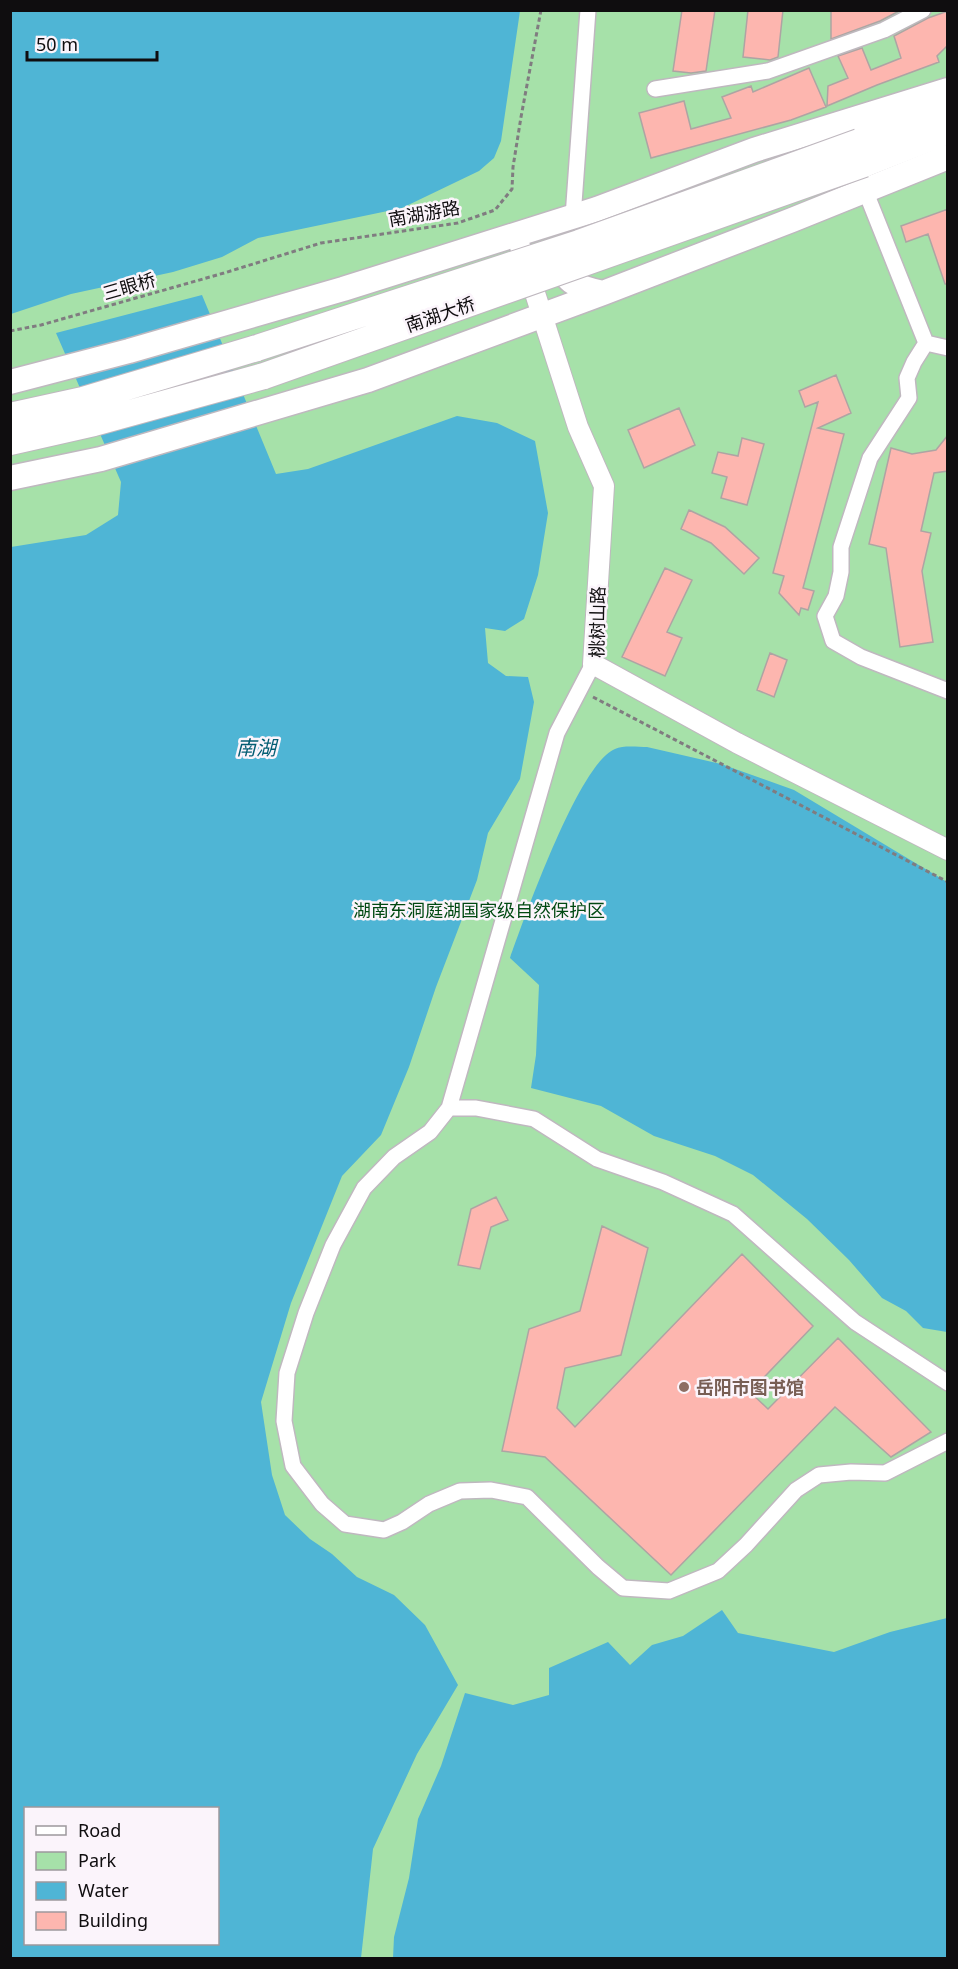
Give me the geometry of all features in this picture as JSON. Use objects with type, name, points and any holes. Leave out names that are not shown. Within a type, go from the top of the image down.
[{"type":"highway","points":[[862,153],[948,108]]},
{"type":"highway","points":[[862,153],[948,131]]},
{"type":"highway","name":"南湖大桥","points":[[10,416],[83,400],[257,348],[862,153]]},
{"type":"highway","name":"南湖大桥","points":[[10,442],[94,423],[264,376],[862,153]]},
{"type":"main road","points":[[10,382],[129,351],[343,289],[573,217],[754,150],[948,90]]},
{"type":"main road","points":[[10,478],[101,459],[368,380],[603,293],[948,157]]},
{"type":"main road","points":[[573,217],[560,240],[559,264],[570,282],[585,289],[603,293]]},
{"type":"street","points":[[573,217],[588,10]]},
{"type":"street","points":[[655,89],[768,71],[884,30],[923,10]]},
{"type":"street","points":[[865,190],[926,343]]},
{"type":"street","name":"桃树山路","points":[[516,234],[578,427],[604,486],[593,664],[737,743],[948,850]]},
{"type":"street","points":[[926,343],[948,348]]},
{"type":"street","points":[[926,343],[907,378],[909,398],[870,458],[841,547],[841,572],[836,596],[825,616],[833,641],[861,657],[948,691]]},
{"type":"street","points":[[593,664],[557,732],[449,1108],[430,1132],[394,1157],[364,1188],[333,1245],[306,1313],[287,1373],[284,1421],[293,1466],[322,1504],[345,1524],[384,1530],[402,1522],[429,1504],[460,1491],[491,1490],[527,1497],[598,1567],[623,1588],[669,1591],[718,1571],[746,1545],[796,1490],[819,1475],[851,1472],[885,1473],[948,1441]]},
{"type":"street","points":[[449,1108],[476,1108],[534,1119],[597,1159],[663,1182],[734,1215],[855,1322],[948,1383]]},
{"type":"path","name":"南湖游路","points":[[225,273],[321,243],[458,223],[495,210],[512,189],[521,117],[541,10]]},
{"type":"path","name":"三眼桥","points":[[10,331],[41,325],[225,273]]},
{"type":"path","points":[[580,690],[948,882]]},
{"type":"green space","name":"湖南东洞庭湖国家级自然保护区","points":[[11,11],[947,11],[947,1958],[11,1958]]},
{"type":"water","points":[[11,10],[520,11],[501,141],[494,158],[479,171],[402,208],[258,238],[222,257],[173,272],[71,294],[11,314]]},
{"type":"water","name":"南湖","points":[[202,295],[276,474],[308,469],[457,416],[497,423],[535,441],[548,513],[538,575],[524,619],[505,631],[485,628],[488,663],[506,676],[528,677],[534,702],[520,779],[488,833],[477,880],[436,987],[409,1067],[381,1135],[342,1176],[291,1303],[261,1402],[272,1475],[285,1515],[310,1539],[332,1554],[357,1577],[394,1595],[425,1625],[458,1685],[417,1754],[373,1849],[361,1958],[11,1958],[11,547],[86,535],[118,515],[121,482],[56,333]]},
{"type":"water","points":[[647,747],[721,764],[794,790],[947,882],[947,1332],[923,1328],[906,1311],[882,1298],[849,1260],[807,1219],[753,1175],[715,1156],[654,1136],[601,1106],[531,1088],[536,1055],[539,985],[510,958],[554,844],[585,782],[601,760],[615,749]]},
{"type":"water","points":[[722,1610],[738,1633],[834,1652],[890,1632],[947,1618],[947,1958],[393,1958],[394,1937],[409,1878],[418,1819],[441,1766],[465,1693],[513,1705],[549,1695],[549,1668],[608,1642],[630,1665],[652,1645],[683,1636]]},
{"type":"building","points":[[682,10],[715,10],[706,71],[691,73],[673,71]]},
{"type":"building","points":[[748,10],[783,10],[778,57],[770,60],[743,57]]},
{"type":"building","points":[[831,10],[901,10],[880,21],[831,39]]},
{"type":"building","points":[[948,11],[948,45],[937,56],[939,62],[827,106],[828,86],[848,78],[838,56],[862,48],[871,70],[901,58],[894,36],[928,18]]},
{"type":"building","points":[[809,68],[826,107],[791,120],[651,158],[639,113],[684,101],[691,129],[731,118],[722,97],[751,86],[753,92]]},
{"type":"building","points":[[948,209],[948,284],[945,284],[928,234],[906,242],[901,226]]},
{"type":"building","points":[[836,375],[851,413],[818,428],[844,434],[803,588],[814,591],[808,610],[801,608],[799,615],[779,593],[784,576],[773,573],[818,402],[805,407],[799,391]]},
{"type":"building","points":[[679,408],[695,445],[644,468],[628,430]]},
{"type":"building","points":[[948,435],[948,471],[934,473],[921,531],[931,533],[922,571],[933,642],[900,647],[886,548],[869,544],[891,448],[912,454],[936,450]]},
{"type":"building","points":[[742,438],[764,444],[747,505],[721,498],[727,477],[712,473],[718,452],[738,456]]},
{"type":"building","points":[[689,510],[725,527],[759,558],[744,574],[711,543],[681,529]]},
{"type":"building","points":[[665,568],[692,580],[667,632],[682,638],[665,676],[622,657]]},
{"type":"building","points":[[770,653],[787,660],[774,697],[757,690]]},
{"type":"building","points":[[496,1197],[508,1220],[491,1227],[480,1269],[458,1265],[471,1209]]},
{"type":"building","name":"岳阳市图书馆","points":[[602,1226],[648,1248],[621,1355],[565,1368],[557,1408],[575,1427],[742,1254],[813,1326],[750,1392],[768,1409],[838,1338],[931,1432],[891,1457],[835,1407],[671,1575],[545,1457],[502,1451],[529,1329],[580,1311]]},
{"type":"place","name":"岳阳市图书馆","points":[[684,1387]]}]
